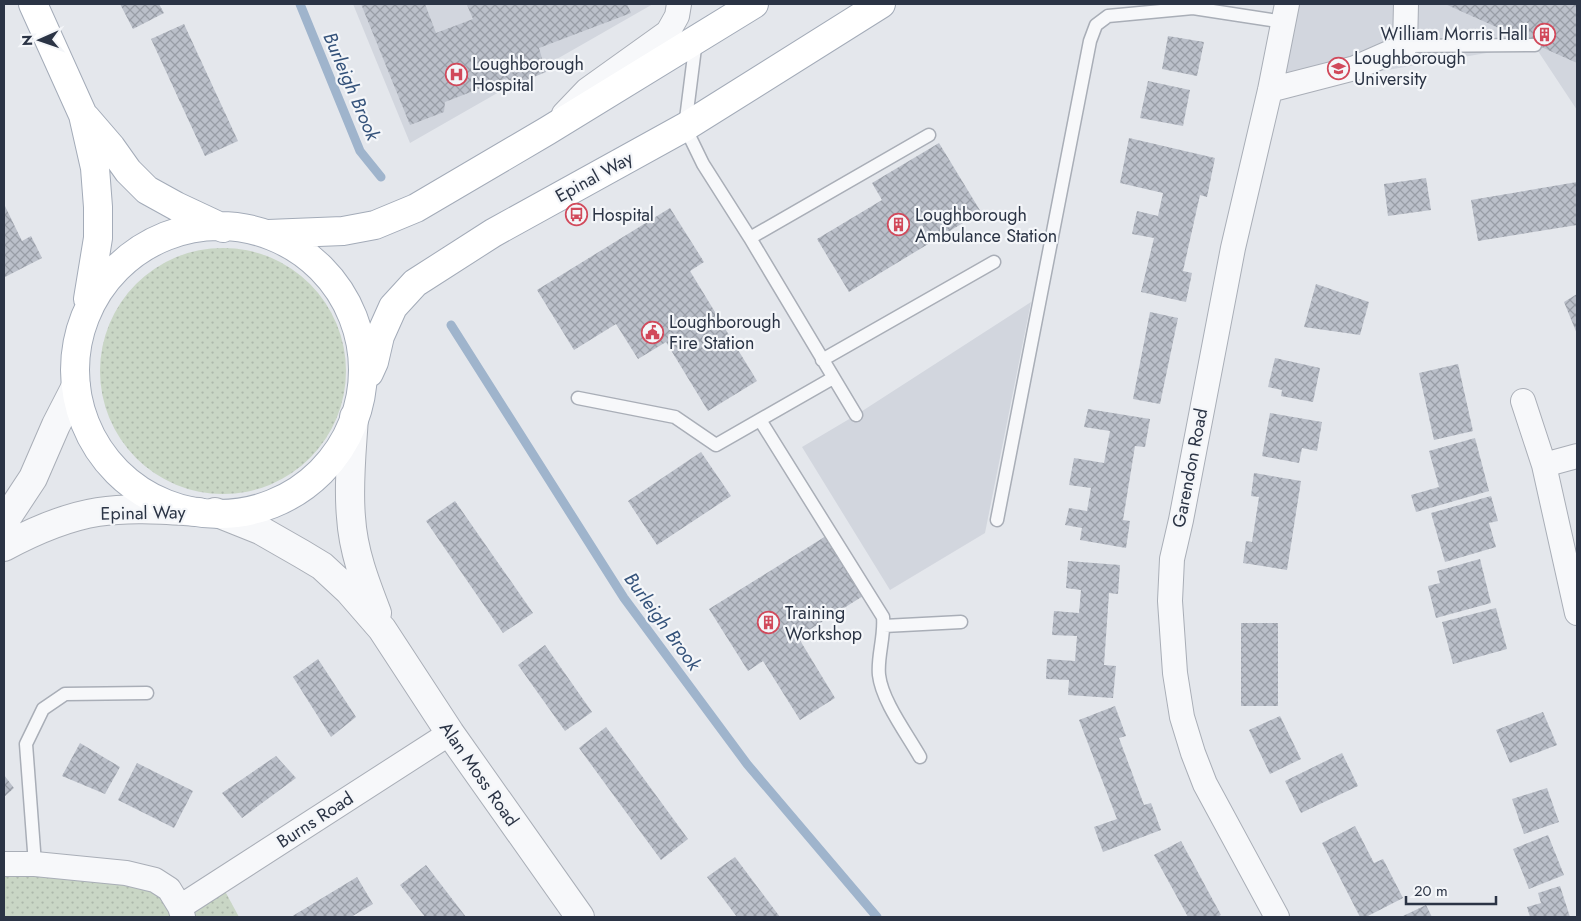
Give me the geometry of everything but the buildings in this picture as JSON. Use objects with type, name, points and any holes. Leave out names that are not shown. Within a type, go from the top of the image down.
[{"type":"main road","points":[[33,4],[83,115],[95,168],[98,238],[87,308]]},
{"type":"main road","points":[[259,234],[342,231],[375,225],[416,208],[547,131],[754,4]]},
{"type":"main road","name":"Epinal Way","points":[[87,308],[75,366],[76,386],[82,417],[89,435],[99,450],[124,478],[147,494],[177,506],[207,512],[254,510],[291,496],[305,488],[335,458],[357,407],[374,362],[380,336],[393,307],[415,283],[493,233],[685,127],[881,4]]},
{"type":"main road","points":[[83,115],[111,147],[128,171],[147,190],[176,206],[228,230]]},
{"type":"main road","points":[[87,308],[113,269],[148,246],[166,237],[209,229],[242,230],[285,243],[323,268],[340,287],[359,326],[363,369],[357,407]]},
{"type":"street","points":[[547,131],[587,90],[668,32],[677,16],[679,4]]},
{"type":"street","points":[[1270,90],[1356,68],[1405,46],[1406,4]]},
{"type":"street","name":"Garendon Road","points":[[1277,917],[1205,784],[1192,753],[1182,717],[1175,673],[1170,601],[1172,559],[1233,248],[1286,13]]},
{"type":"street","points":[[4,522],[33,478],[56,425],[76,386]]},
{"type":"street","points":[[1524,401],[1544,465],[1577,613]]},
{"type":"street","name":"Alan Moss Road","points":[[357,407],[350,518],[363,576],[382,629]]},
{"type":"street","points":[[1544,465],[1577,456]]},
{"type":"street","name":"Epinal Way","points":[[4,547],[49,526],[96,512],[124,509],[207,512]]},
{"type":"street","name":"Alan Moss Road","points":[[207,512],[260,530],[322,566],[349,591],[382,629],[450,733],[580,917]]},
{"type":"street","name":"Burns Road","points":[[4,864],[35,864],[126,873],[155,880],[169,889],[181,912],[450,733]]},
{"type":"lane","points":[[998,520],[1090,41],[1096,25],[1108,16],[1193,8],[1286,13]]},
{"type":"lane","points":[[696,39],[685,127],[704,164],[856,415]]},
{"type":"lane","points":[[1405,46],[1535,45]]},
{"type":"lane","points":[[750,238],[930,135]]},
{"type":"lane","points":[[822,360],[994,262]]},
{"type":"lane","points":[[578,398],[675,416],[716,445],[833,378]]},
{"type":"lane","points":[[760,420],[883,617],[884,626],[879,674],[885,696],[920,757]]},
{"type":"lane","points":[[884,626],[962,622]]},
{"type":"lane","points":[[35,864],[26,744],[42,709],[65,694],[147,693]]},
{"type":"shaded area","name":"Loughborough Hospital","points":[[353,4],[653,4],[410,143]]},
{"type":"shaded area","name":"Loughborough University","points":[[1285,4],[1577,4],[1577,110],[1534,45],[1270,90]]},
{"type":"shaded area","points":[[1031,302],[985,533],[890,590],[802,447],[856,415]]},
{"type":"green space","points":[[211,248],[235,248],[259,253],[281,262],[310,284],[332,313],[337,324],[344,347],[346,371],[344,395],[337,418],[332,429],[310,458],[281,480],[259,489],[235,494],[211,494],[187,489],[165,480],[145,466],[128,449],[114,429],[105,407],[100,383],[100,359],[105,335],[114,313],[128,293],[145,276],[165,262],[187,253]]},
{"type":"green space","points":[[4,864],[126,873],[180,907],[220,882],[239,917],[4,917]]},
{"type":"waterway","name":"Burleigh Brook","points":[[300,4],[360,151],[381,177]]},
{"type":"waterway","name":"Burleigh Brook","points":[[451,325],[624,598],[747,764],[877,917]]},
{"type":"place","name":"William Morris Hall","points":[[1544,34]]},
{"type":"place","name":"Loughborough University","points":[[1338,68]]},
{"type":"place","name":"Loughborough Hospital","points":[[456,74]]},
{"type":"place","name":"Hospital","points":[[576,215]]},
{"type":"place","name":"Loughborough Ambulance Station","points":[[899,225]]},
{"type":"place","name":"Loughborough Fire Station","points":[[653,332]]},
{"type":"place","name":"Training Workshop","points":[[769,623]]}]
